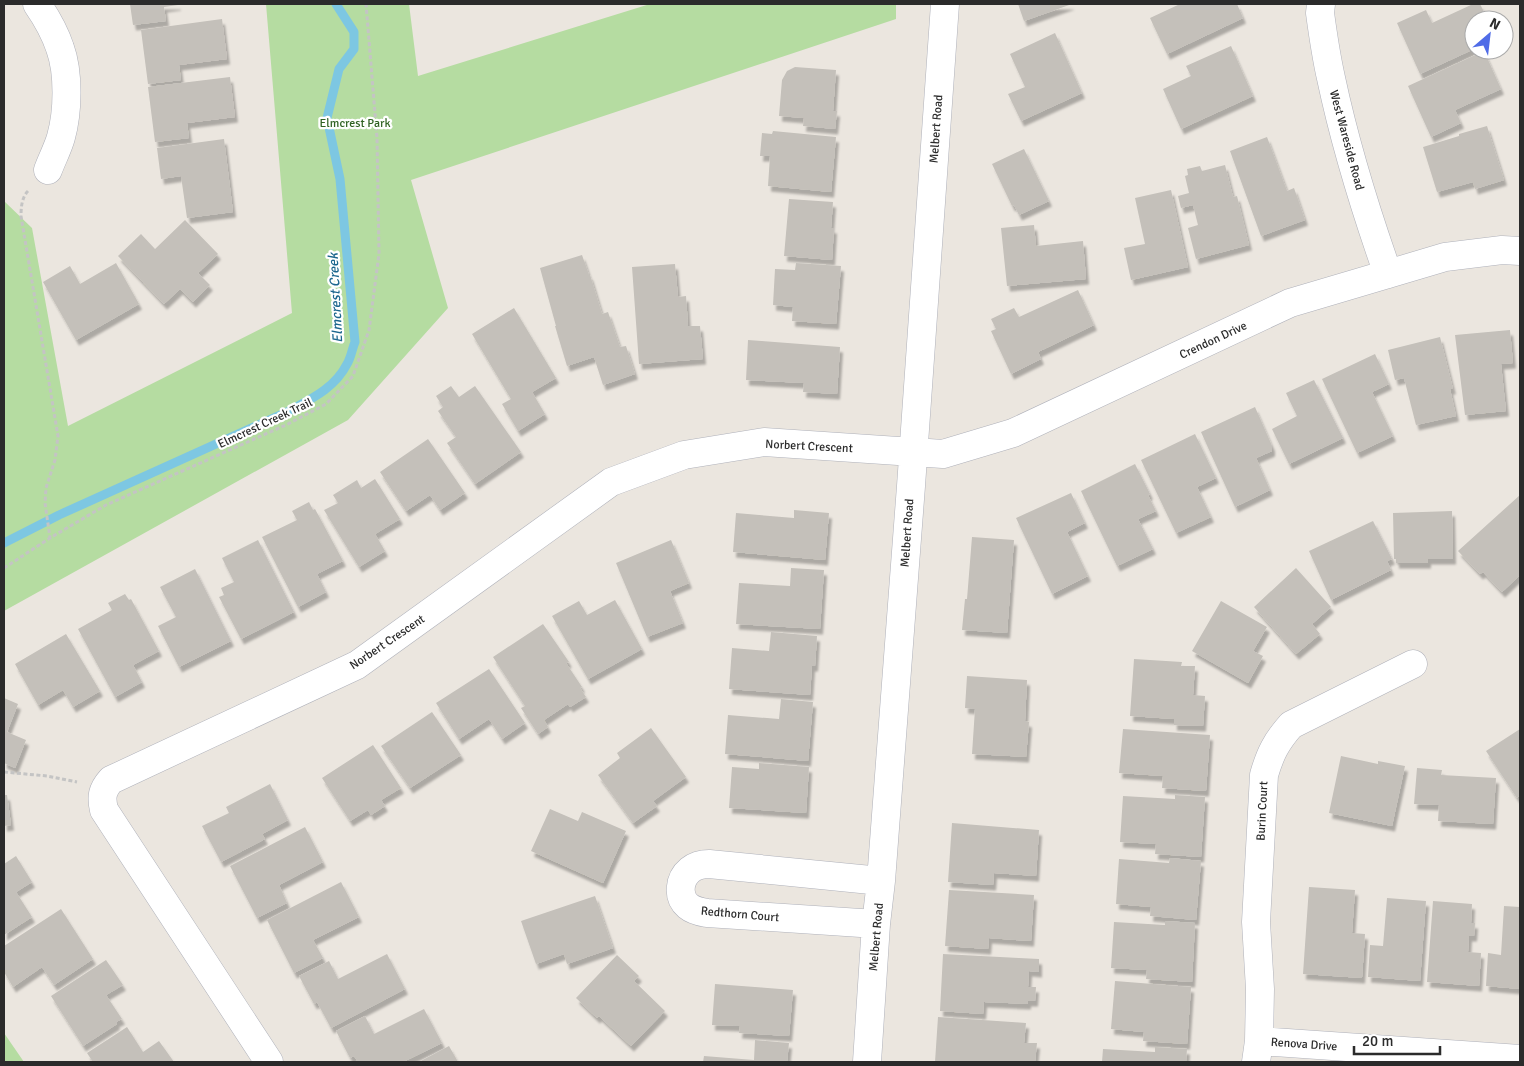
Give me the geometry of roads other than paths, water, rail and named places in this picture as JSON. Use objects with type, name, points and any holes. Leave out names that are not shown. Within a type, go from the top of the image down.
[{"type":"street","points":[[37,4],[45,15],[61,49],[65,76],[66,111],[61,138],[48,170]]},
{"type":"street","name":"Melbert Road","points":[[867,1062],[945,4]]},
{"type":"street","name":"West Wareside Road","points":[[1321,4],[1320,13],[1332,85],[1370,224],[1388,274]]},
{"type":"street","name":"Crendon Drive","points":[[913,451],[942,454],[1013,433],[1290,303],[1445,257],[1502,250],[1520,251]]},
{"type":"street","name":"Norbert Crescent","points":[[269,1062],[104,810],[101,799],[104,788],[111,780],[357,665],[611,482],[684,455],[764,442],[913,451]]},
{"type":"street","name":"Burin Court","points":[[1258,1052],[1260,989],[1256,922],[1264,774],[1271,753],[1279,738],[1291,726],[1413,664]]},
{"type":"street","name":"Redthorn Court","points":[[876,924],[708,913],[688,906],[681,896],[681,890],[685,876],[691,869],[703,864],[881,881]]},
{"type":"street","name":"Renova Drive","points":[[1258,1052],[1520,1058]]},
{"type":"waterway","name":"Elmcrest Creek","points":[[4,543],[59,515],[289,411],[322,392],[342,372],[350,359],[355,342],[340,179],[327,118],[339,69],[354,49],[354,32],[336,4]]},
{"type":"park label","name":"Elmcrest Park","points":[[355,123]]}]
